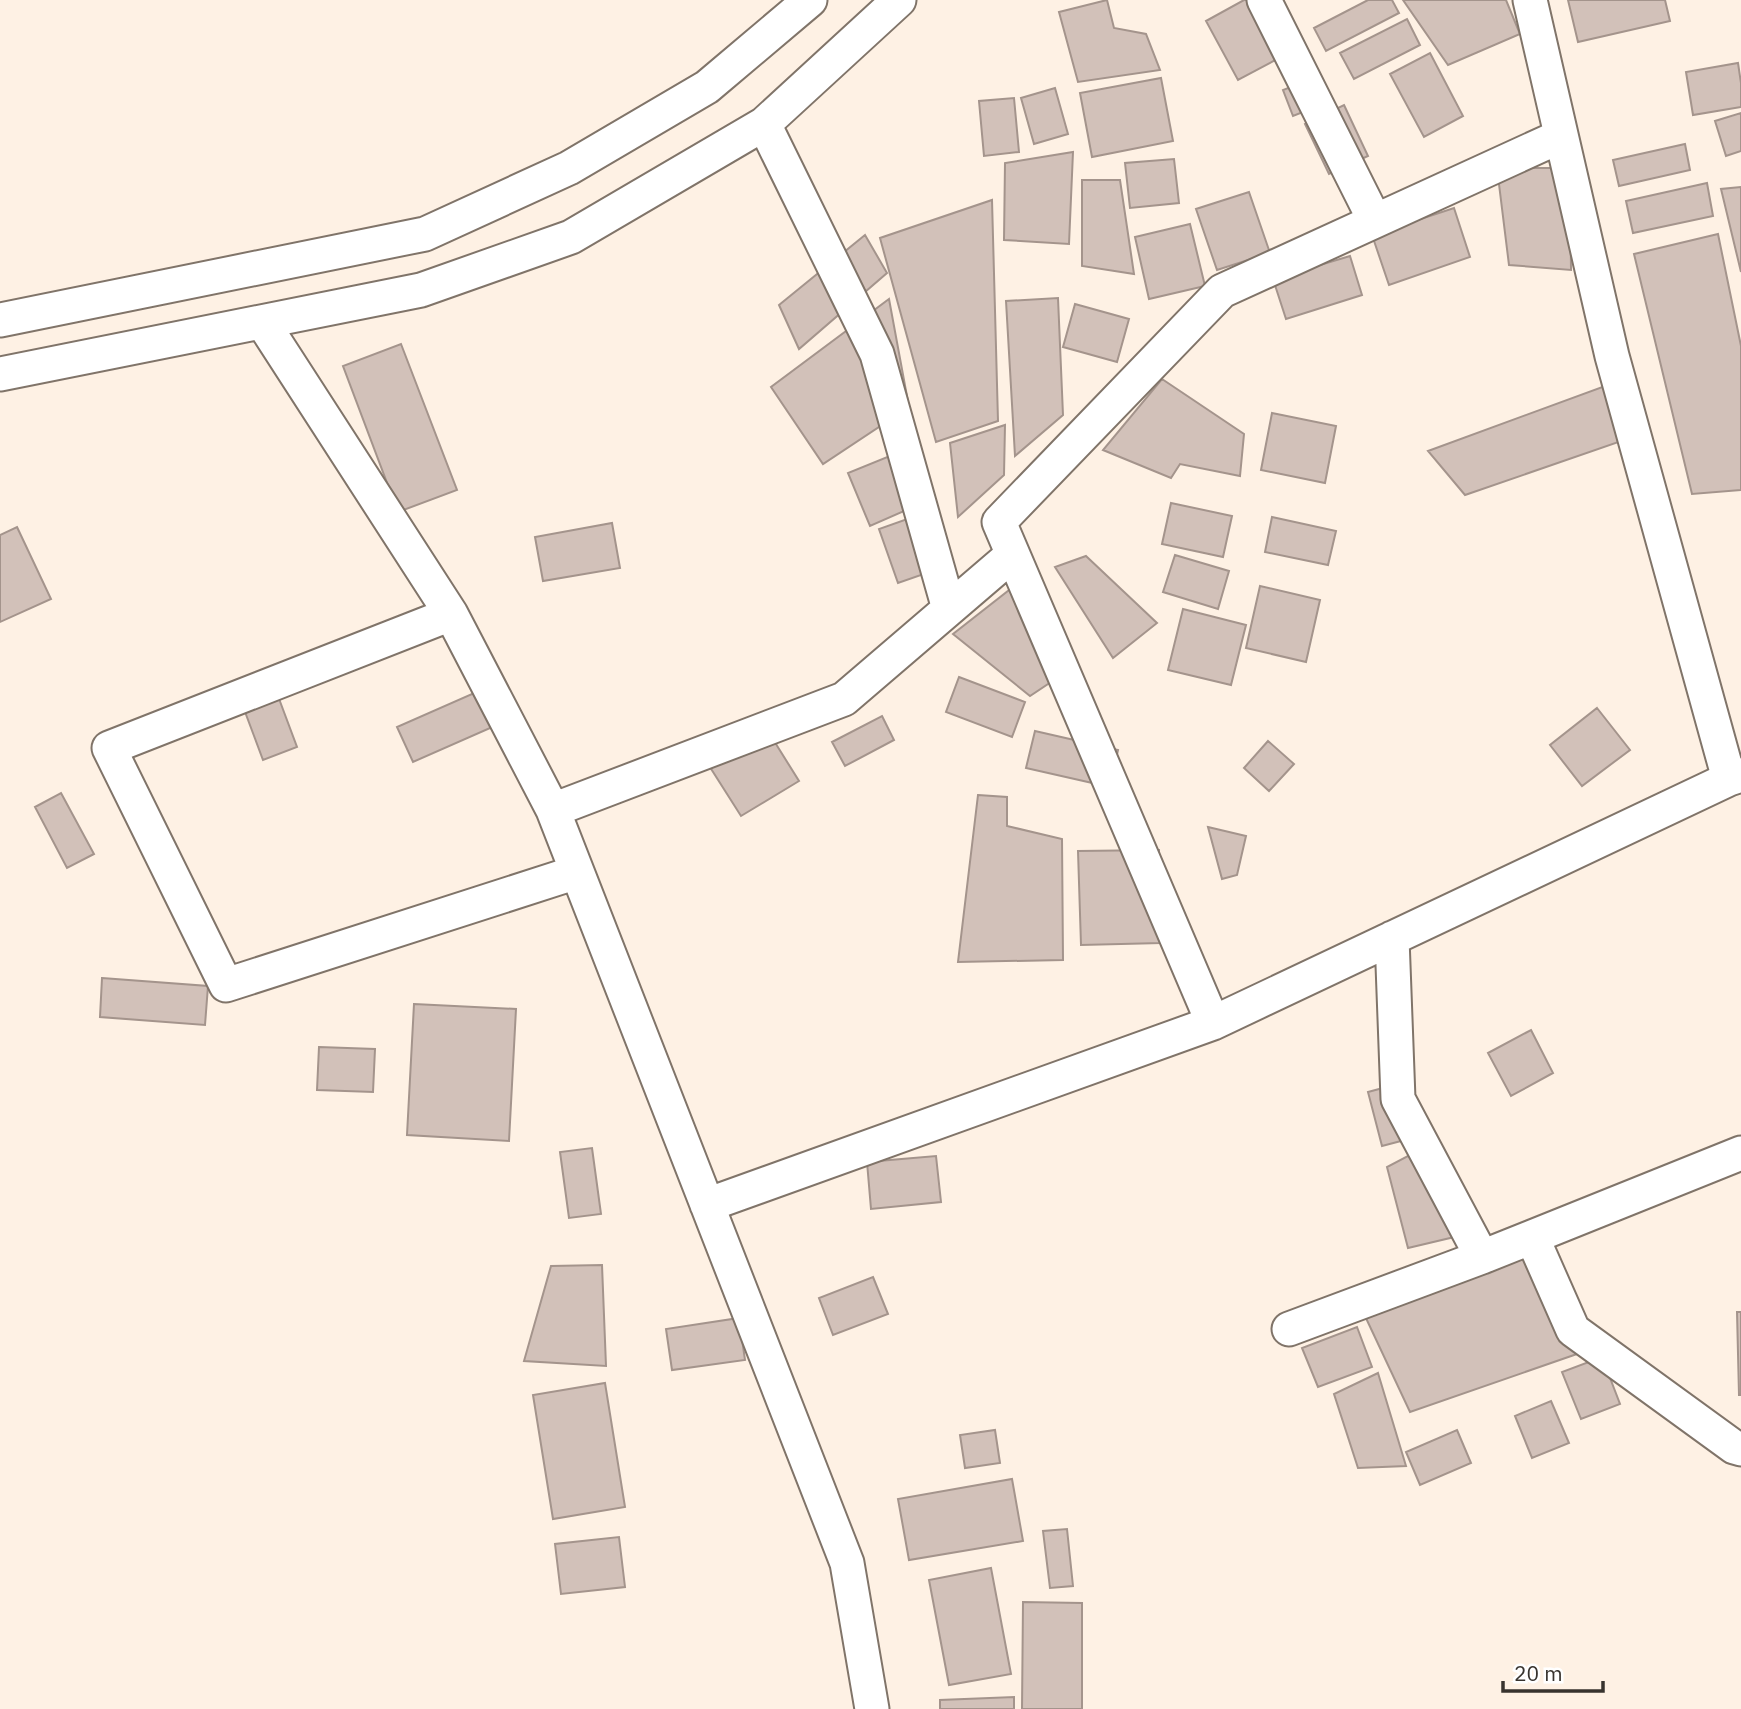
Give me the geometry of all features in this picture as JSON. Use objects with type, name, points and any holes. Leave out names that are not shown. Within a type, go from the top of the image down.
[{"type":"street","points":[[0,320],[425,234],[569,168],[707,87],[810,0]]},
{"type":"street","points":[[0,374],[421,290],[571,237],[764,124],[899,0]]},
{"type":"street","points":[[1264,0],[1375,221]]},
{"type":"street","points":[[707,1205],[1213,1023],[1735,777],[1612,356],[1530,0]]},
{"type":"street","points":[[764,124],[877,354],[949,609]]},
{"type":"street","points":[[1213,1023],[999,522],[1222,291],[1561,136]]},
{"type":"street","points":[[264,323],[452,614],[553,810],[847,1563],[872,1709]]},
{"type":"street","points":[[553,810],[844,699],[1013,555]]},
{"type":"street","points":[[452,614],[109,748],[226,985],[577,872]]},
{"type":"street","points":[[1392,938],[1398,1099],[1482,1257]]},
{"type":"street","points":[[1289,1329],[1482,1257],[1741,1153]]},
{"type":"street","points":[[1532,1237],[1573,1330],[1734,1447],[1741,1449]]},
{"type":"building","points":[[1107,0],[1114,28],[1146,34],[1160,70],[1078,82],[1059,12]]},
{"type":"building","points":[[1244,0],[1267,0],[1294,50],[1238,80],[1206,21]]},
{"type":"building","points":[[1368,0],[1392,0],[1399,13],[1326,51],[1314,28]]},
{"type":"building","points":[[1403,0],[1506,0],[1520,34],[1448,65]]},
{"type":"building","points":[[1568,0],[1665,0],[1670,21],[1578,42]]},
{"type":"building","points":[[1407,19],[1420,45],[1354,79],[1340,53]]},
{"type":"building","points":[[1430,53],[1463,116],[1424,137],[1390,74]]},
{"type":"building","points":[[1738,63],[1741,107],[1693,115],[1686,72]]},
{"type":"building","points":[[1316,77],[1326,103],[1293,116],[1283,90]]},
{"type":"building","points":[[1161,78],[1173,141],[1092,157],[1080,93]]},
{"type":"building","points":[[1055,88],[1068,134],[1034,144],[1021,98]]},
{"type":"building","points":[[1014,98],[1019,152],[984,156],[979,101]]},
{"type":"building","points":[[1344,105],[1368,156],[1329,174],[1305,124]]},
{"type":"building","points":[[1741,113],[1741,151],[1726,156],[1715,121]]},
{"type":"building","points":[[1685,144],[1690,170],[1619,186],[1613,160]]},
{"type":"building","points":[[1073,152],[1069,244],[1004,240],[1005,163]]},
{"type":"building","points":[[1174,159],[1179,203],[1130,208],[1125,163]]},
{"type":"building","points":[[1497,168],[1570,168],[1571,270],[1509,265]]},
{"type":"building","points":[[1082,180],[1120,180],[1134,274],[1082,266]]},
{"type":"building","points":[[1707,183],[1713,216],[1633,233],[1626,201]]},
{"type":"building","points":[[1741,187],[1741,272],[1721,189]]},
{"type":"building","points":[[1249,192],[1270,253],[1217,270],[1196,209]]},
{"type":"building","points":[[992,200],[998,421],[936,442],[880,238]]},
{"type":"building","points":[[1454,208],[1470,257],[1389,285],[1372,235]]},
{"type":"building","points":[[1190,224],[1205,286],[1149,299],[1135,237]]},
{"type":"building","points":[[1718,234],[1741,346],[1741,490],[1692,494],[1634,254]]},
{"type":"building","points":[[865,235],[887,273],[799,349],[779,305]]},
{"type":"building","points":[[1350,256],[1362,295],[1286,319],[1273,279]]},
{"type":"building","points":[[1058,298],[1063,415],[1015,456],[1006,301]]},
{"type":"building","points":[[889,299],[909,407],[823,464],[771,387]]},
{"type":"building","points":[[1075,304],[1129,319],[1117,362],[1063,347]]},
{"type":"building","points":[[401,344],[457,490],[398,512],[343,366]]},
{"type":"building","points":[[1162,379],[1244,434],[1240,476],[1180,464],[1171,478],[1103,450]]},
{"type":"building","points":[[1616,382],[1636,436],[1465,495],[1428,451]]},
{"type":"building","points":[[1272,413],[1336,426],[1325,483],[1261,470]]},
{"type":"building","points":[[1005,425],[1004,475],[958,517],[950,443]]},
{"type":"building","points":[[907,449],[929,500],[870,526],[848,473]]},
{"type":"building","points":[[1171,503],[1232,516],[1223,557],[1162,544]]},
{"type":"building","points":[[927,512],[947,566],[898,583],[879,529]]},
{"type":"building","points":[[1272,517],[1336,531],[1328,565],[1265,552]]},
{"type":"building","points":[[612,523],[620,568],[543,581],[535,537]]},
{"type":"building","points":[[17,527],[51,599],[0,622],[0,535]]},
{"type":"building","points":[[1175,555],[1229,571],[1218,609],[1163,592]]},
{"type":"building","points":[[1086,556],[1157,623],[1113,658],[1055,567]]},
{"type":"building","points":[[1260,586],[1320,600],[1306,662],[1246,648]]},
{"type":"building","points":[[1013,587],[1069,670],[1030,696],[953,634]]},
{"type":"building","points":[[1183,609],[1246,625],[1231,685],[1168,670]]},
{"type":"building","points":[[959,677],[1025,702],[1012,737],[946,712]]},
{"type":"building","points":[[272,680],[297,747],[263,760],[238,693]]},
{"type":"building","points":[[481,690],[497,725],[413,762],[397,727]]},
{"type":"building","points":[[1597,708],[1630,750],[1582,786],[1550,745]]},
{"type":"building","points":[[882,716],[894,740],[845,766],[832,742]]},
{"type":"building","points":[[766,728],[799,781],[741,816],[708,764]]},
{"type":"building","points":[[1035,731],[1118,750],[1110,787],[1026,768]]},
{"type":"building","points":[[1268,741],[1294,764],[1269,791],[1244,768]]},
{"type":"building","points":[[61,793],[94,854],[67,868],[35,807]]},
{"type":"building","points":[[978,795],[1007,797],[1007,826],[1062,839],[1063,960],[958,962]]},
{"type":"building","points":[[1208,827],[1246,836],[1237,875],[1222,879]]},
{"type":"building","points":[[1159,850],[1161,943],[1081,945],[1078,851]]},
{"type":"building","points":[[102,978],[208,986],[205,1025],[100,1017]]},
{"type":"building","points":[[414,1004],[516,1009],[509,1141],[407,1135]]},
{"type":"building","points":[[1531,1030],[1553,1073],[1511,1096],[1488,1053]]},
{"type":"building","points":[[319,1047],[375,1049],[373,1092],[317,1090]]},
{"type":"building","points":[[1405,1082],[1420,1136],[1382,1146],[1368,1092]]},
{"type":"building","points":[[592,1148],[601,1214],[569,1218],[560,1152]]},
{"type":"building","points":[[1423,1148],[1467,1234],[1408,1248],[1387,1167]]},
{"type":"building","points":[[936,1156],[941,1202],[871,1209],[867,1162]]},
{"type":"building","points":[[1530,1255],[1603,1345],[1410,1412],[1365,1316]]},
{"type":"building","points":[[602,1265],[606,1366],[524,1361],[551,1266]]},
{"type":"building","points":[[873,1277],[888,1314],[833,1335],[819,1298]]},
{"type":"building","points":[[1737,1312],[1741,1312],[1741,1395],[1739,1395]]},
{"type":"building","points":[[739,1318],[745,1360],[672,1370],[666,1329]]},
{"type":"building","points":[[1357,1327],[1372,1367],[1318,1387],[1302,1348]]},
{"type":"building","points":[[1602,1357],[1620,1404],[1581,1419],[1562,1372]]},
{"type":"building","points":[[1378,1373],[1406,1466],[1358,1468],[1334,1394]]},
{"type":"building","points":[[605,1383],[625,1507],[553,1519],[533,1395]]},
{"type":"building","points":[[1551,1401],[1569,1443],[1532,1458],[1515,1416]]},
{"type":"building","points":[[995,1430],[1000,1463],[965,1468],[960,1435]]},
{"type":"building","points":[[1457,1430],[1471,1463],[1420,1485],[1406,1452]]},
{"type":"building","points":[[1012,1479],[1023,1541],[909,1560],[898,1499]]},
{"type":"building","points":[[1067,1529],[1073,1586],[1050,1588],[1043,1531]]},
{"type":"building","points":[[619,1537],[625,1587],[561,1594],[555,1544]]},
{"type":"building","points":[[991,1568],[1011,1674],[949,1685],[929,1580]]},
{"type":"building","points":[[1023,1602],[1082,1603],[1082,1709],[1022,1709]]},
{"type":"building","points":[[1014,1697],[1014,1709],[940,1709],[940,1700]]}]
